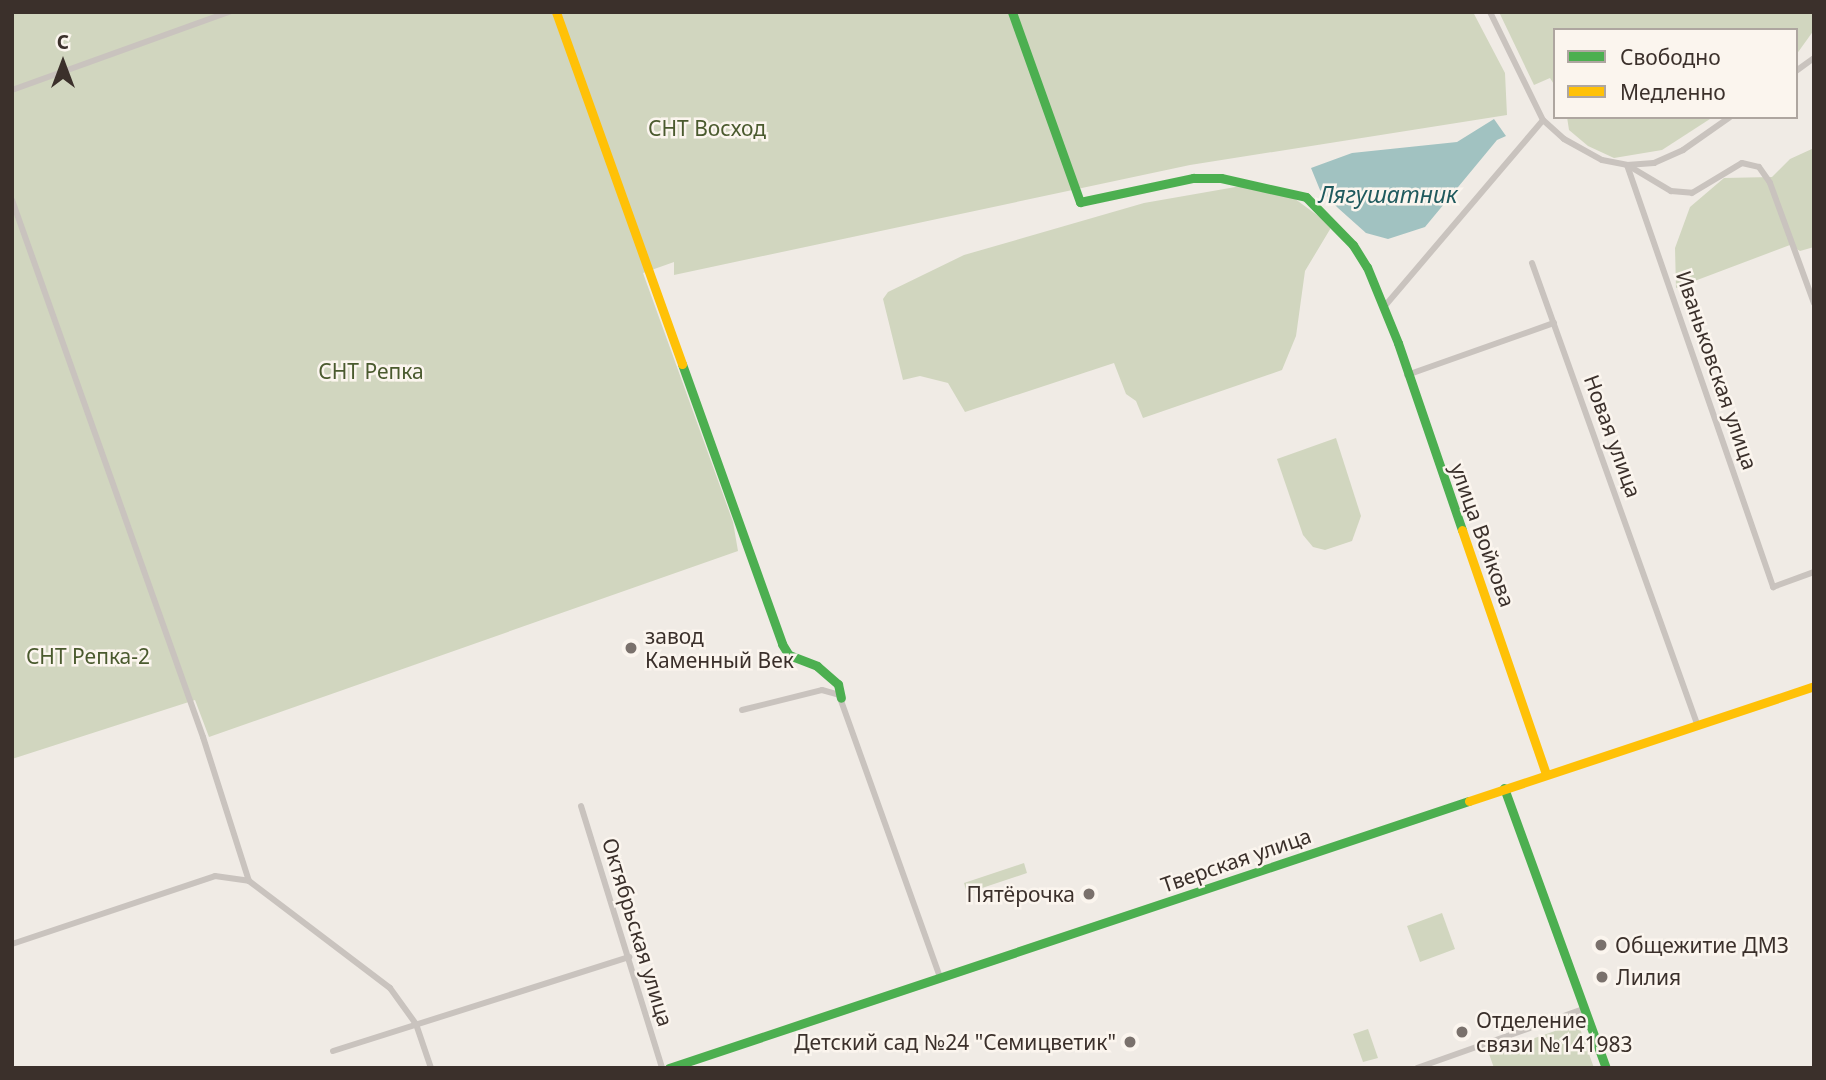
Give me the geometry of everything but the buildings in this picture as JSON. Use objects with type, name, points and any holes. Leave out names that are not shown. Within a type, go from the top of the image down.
[{"type":"street","points":[[12,89],[229,12]]},
{"type":"street","points":[[556,12],[782,644],[789,655],[817,666],[838,684],[940,977]]},
{"type":"street","name":"улица Войкова","points":[[1012,12],[1080,202],[1193,178],[1222,178],[1306,197],[1353,245],[1384,307],[1546,774]]},
{"type":"street","points":[[1490,12],[1543,120],[1573,145],[1602,160],[1627,165],[1654,163],[1683,150],[1727,119]]},
{"type":"street","points":[[1798,70],[1814,58]]},
{"type":"street","points":[[1384,307],[1543,120]]},
{"type":"street","points":[[1627,165],[1671,191],[1692,193],[1742,163],[1759,167],[1770,183],[1814,303]]},
{"type":"street","name":"Иваньковская улица","points":[[1627,165],[1773,587],[1814,572]]},
{"type":"street","points":[[12,200],[203,737],[249,881]]},
{"type":"street","name":"Новая улица","points":[[1532,263],[1697,724]]},
{"type":"street","points":[[1408,375],[1554,323]]},
{"type":"street","name":"Тверская улица","points":[[669,1068],[1814,686]]},
{"type":"street","points":[[741,710],[822,690],[841,698]]},
{"type":"street","points":[[1504,788],[1605,1068]]},
{"type":"street","name":"Октябрьская улица","points":[[580,806],[662,1068]]},
{"type":"street","points":[[12,944],[215,876],[249,881],[390,988],[416,1024],[431,1068]]},
{"type":"street","points":[[333,1051],[629,957]]},
{"type":"street","points":[[1417,1068],[1584,1009]]},
{"type":"green space","name":"СНТ Репка","points":[[12,12],[1473,12],[1505,73],[1507,115],[1190,165],[674,275],[674,262],[643,273],[733,522],[738,551],[209,737],[195,700],[12,759]]},
{"type":"green space","points":[[1499,12],[1814,12],[1814,30],[1798,52],[1798,28],[1553,28],[1553,83],[1550,78],[1534,85]]},
{"type":"green space","points":[[1567,119],[1710,119],[1662,150],[1614,158],[1588,146],[1569,130]]},
{"type":"green space","points":[[1814,148],[1814,247],[1800,251],[1790,245],[1676,288],[1675,248],[1690,207],[1724,178],[1772,177],[1790,159]]},
{"type":"green space","points":[[1247,185],[1287,193],[1332,226],[1305,271],[1296,336],[1282,370],[1143,418],[1136,401],[1126,394],[1114,363],[965,412],[948,383],[920,376],[903,380],[883,299],[888,292],[964,255],[1144,203]]},
{"type":"green space","points":[[1336,438],[1361,516],[1352,541],[1325,550],[1313,547],[1303,535],[1277,459]]},
{"type":"green space","points":[[1024,863],[1027,873],[967,893],[964,883]]},
{"type":"green space","points":[[1442,913],[1455,949],[1420,962],[1407,926]]},
{"type":"green space","points":[[1578,1023],[1594,1068],[1494,1068],[1489,1054]]},
{"type":"green space","points":[[1368,1029],[1378,1058],[1363,1062],[1353,1034]]},
{"type":"water","name":"Лягушатник","points":[[1494,119],[1506,136],[1497,140],[1425,227],[1388,239],[1366,233],[1338,208],[1320,190],[1311,168],[1352,153],[1457,142]]},
{"type":"traffic: fast","points":[[1012,12],[1080,202],[1193,178],[1221,178],[1306,197],[1353,245],[1367,267],[1398,343],[1462,530]]},
{"type":"traffic: fast","points":[[682,364],[782,644],[789,655],[817,666],[838,684],[841,698]]},
{"type":"traffic: fast","points":[[1504,788],[1606,1068]]},
{"type":"traffic: fast","points":[[669,1068],[1469,801]]},
{"type":"traffic: slow","points":[[556,12],[682,364]]},
{"type":"traffic: slow","points":[[1462,530],[1546,774]]},
{"type":"traffic: slow","points":[[1469,801],[1814,686]]},
{"type":"place","name":"завод Каменный Век","points":[[631,648]]},
{"type":"place","name":"Пятёрочка","points":[[1089,894]]},
{"type":"place","name":"Общежитие ДМЗ","points":[[1601,945]]},
{"type":"place","name":"Лилия","points":[[1602,977]]},
{"type":"place","name":"Отделение связи №141983","points":[[1462,1032]]},
{"type":"place","name":"Детский сад №24 \"Семицветик\"","points":[[1130,1042]]},
{"type":"park label","name":"СНТ Восход","points":[[707,128]]},
{"type":"park label","name":"СНТ Репка-2","points":[[88,656]]}]
